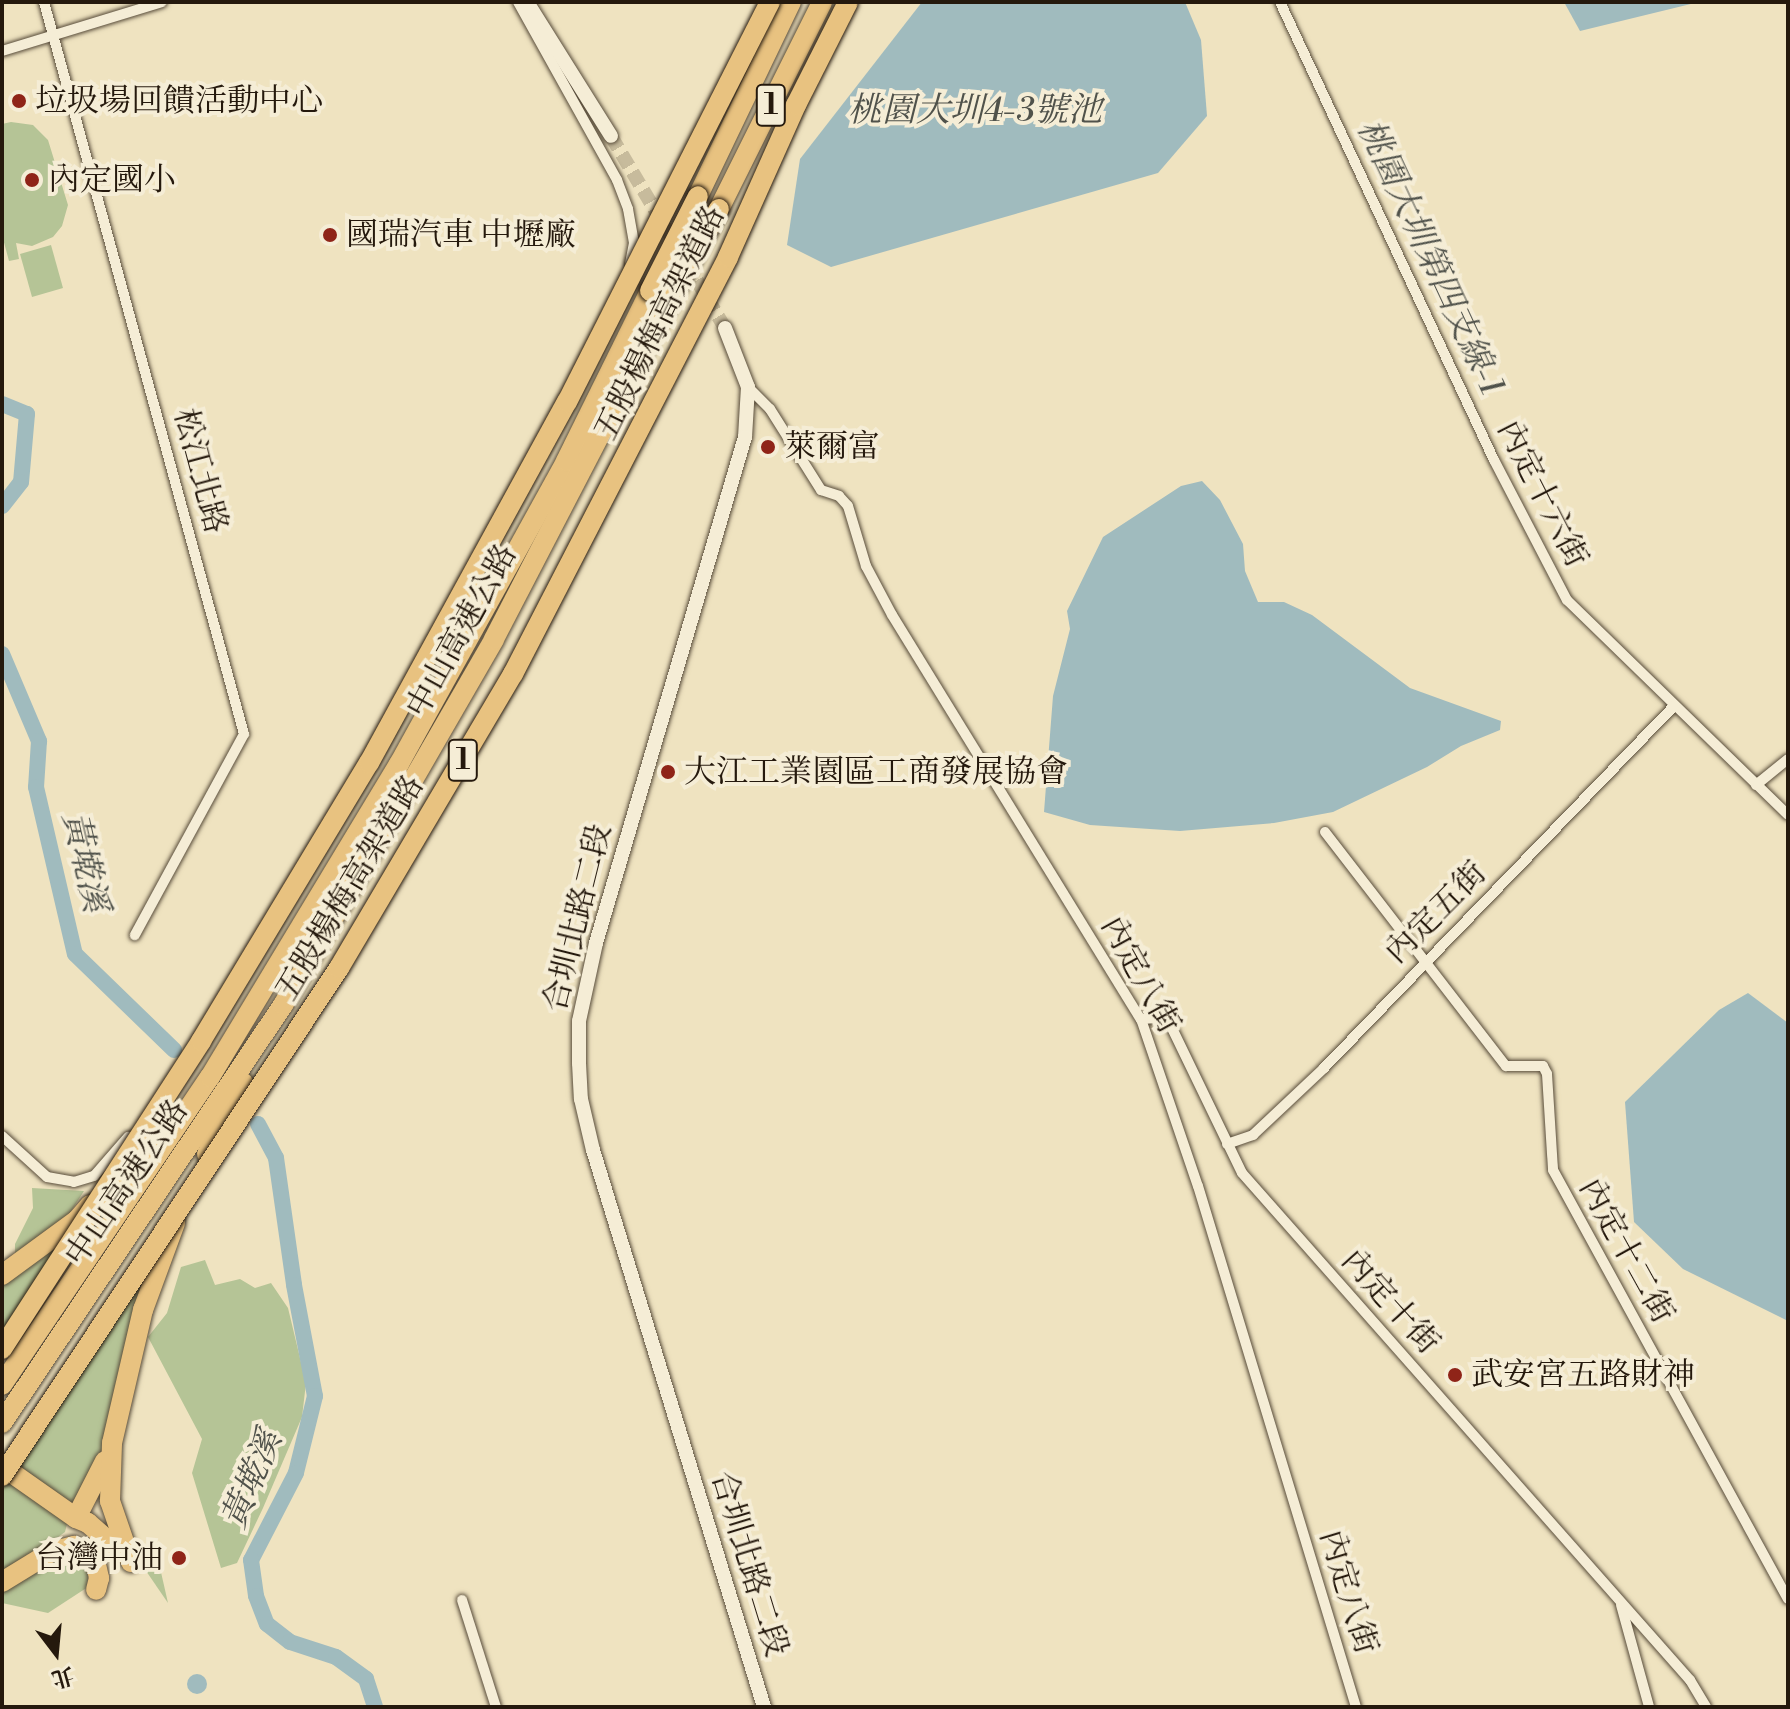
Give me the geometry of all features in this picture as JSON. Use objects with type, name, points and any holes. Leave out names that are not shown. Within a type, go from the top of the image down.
[{"type":"highway","name":"五股楊梅高架道路","points":[[2,1349],[201,1041],[369,763],[567,402],[770,2]]},
{"type":"highway","name":"中山高速公路","points":[[2,1385],[210,1077],[406,750],[566,461],[791,2]]},
{"type":"highway","name":"中山高速公路","points":[[2,1423],[283,1005],[494,639],[719,209],[822,2]]},
{"type":"highway","name":"五股楊梅高架道路","points":[[2,1476],[339,968],[513,674],[721,270],[796,105],[848,2]]},
{"type":"highway","points":[[76,1518],[93,1491],[112,1443],[143,1310],[183,1202],[283,1005]]},
{"type":"highway","points":[[2,1275],[77,1220],[210,1077]]},
{"type":"highway","points":[[2,1466],[104,1535],[131,1562],[110,1501],[112,1443]]},
{"type":"highway","points":[[2,1582],[51,1552],[74,1546],[94,1556],[99,1578],[96,1590],[105,1564],[76,1518]]},
{"type":"street","name":"松江北路","points":[[44,2],[244,734],[135,935]]},
{"type":"street","points":[[2,51],[162,2]]},
{"type":"street","points":[[2,1136],[47,1177],[74,1182],[94,1176],[178,1074],[242,988],[345,812],[490,560],[619,317],[634,243],[628,209],[617,180],[518,2]]},
{"type":"street","points":[[527,2],[611,136]]},
{"type":"street","name":"內定十六街","points":[[1280,2],[1494,460],[1564,596],[1788,815]]},
{"type":"street","points":[[554,45],[551,51],[556,73]]},
{"type":"street","name":"合圳北路二段","points":[[725,328],[748,387],[745,437],[596,943],[579,1021],[579,1049],[581,1099],[593,1150],[764,1707]]},
{"type":"street","name":"內定八街","points":[[748,387],[770,409],[821,490],[839,496],[848,506],[866,566],[892,615],[1141,1019],[1198,1186],[1356,1707]]},
{"type":"street","name":"內定五街","points":[[1227,1144],[1253,1135],[1324,1068],[1425,960],[1674,706]]},
{"type":"street","points":[[1756,785],[1788,759]]},
{"type":"street","points":[[1325,832],[1425,960]]},
{"type":"street","name":"內定十二街","points":[[1425,960],[1506,1066],[1543,1066],[1547,1074],[1553,1170],[1788,1599]]},
{"type":"street","name":"內定十街","points":[[1141,1019],[1158,1018],[1170,1024],[1242,1173],[1621,1603],[1649,1707]]},
{"type":"street","points":[[462,1600],[496,1707]]},
{"type":"street","points":[[1621,1603],[1690,1680],[1706,1707]]},
{"type":"green space","points":[[2,124],[33,125],[48,140],[68,205],[62,226],[53,237],[32,246],[16,243],[19,259],[9,261],[2,235]]},
{"type":"green space","points":[[51,245],[63,288],[32,297],[20,254]]},
{"type":"green space","points":[[32,1188],[84,1191],[64,1222],[15,1255],[15,1244],[33,1208]]},
{"type":"green space","points":[[181,1189],[95,1476],[73,1506],[5,1460]]},
{"type":"green space","points":[[74,1230],[2,1339],[2,1284]]},
{"type":"green space","points":[[205,1260],[215,1285],[240,1279],[255,1288],[271,1283],[288,1308],[306,1383],[302,1417],[263,1508],[237,1563],[221,1568],[192,1473],[202,1439],[148,1337],[167,1313],[181,1267]]},
{"type":"green space","points":[[2,1473],[68,1520],[65,1532],[2,1578]]},
{"type":"green space","points":[[150,1555],[158,1559],[168,1603],[144,1568],[145,1558]]},
{"type":"green space","points":[[87,1556],[91,1585],[48,1613],[2,1603],[2,1591],[54,1557]]},
{"type":"water","name":"桃園大圳4-3號池","points":[[922,2],[1185,2],[1201,40],[1207,116],[1158,173],[831,267],[787,245],[800,159]]},
{"type":"water","points":[[1564,2],[1699,2],[1580,31]]},
{"type":"water","points":[[1202,481],[1220,500],[1243,544],[1245,571],[1258,602],[1284,602],[1312,615],[1410,688],[1501,721],[1500,730],[1461,746],[1427,767],[1333,812],[1274,823],[1180,831],[1090,825],[1044,812],[1053,696],[1070,629],[1067,611],[1103,537],[1181,486]]},
{"type":"water","points":[[1748,993],[1788,1023],[1788,1321],[1683,1269],[1634,1222],[1625,1102],[1719,1010]]},
{"type":"water","points":[[197,1674],[204,1677],[207,1684],[204,1691],[197,1694],[190,1691],[187,1684],[190,1677]]},
{"type":"waterway","name":"黃墘溪","points":[[2,404],[27,414],[21,482],[2,506]]},
{"type":"waterway","name":"黃墘溪","points":[[2,654],[39,741],[36,787],[75,954],[174,1050]]},
{"type":"waterway","name":"黃墘溪","points":[[258,1124],[276,1158],[294,1285],[315,1396],[296,1473],[251,1560],[256,1596],[267,1624],[290,1642],[336,1657],[366,1679],[375,1707]]},
{"type":"tunnel","points":[[611,136],[725,328]]},
{"type":"place","name":"垃圾場回饋活動中心","points":[[19,101]]},
{"type":"place","name":"內定國小","points":[[32,180]]},
{"type":"place","name":"國瑞汽車 中壢廠","points":[[330,235]]},
{"type":"place","name":"萊爾富","points":[[768,447]]},
{"type":"place","name":"大江工業園區工商發展協會","points":[[668,772]]},
{"type":"place","name":"武安宮五路財神","points":[[1455,1375]]},
{"type":"place","name":"台灣中油","points":[[179,1558]]},
{"type":"water label","name":"桃園大圳第四支線-1","points":[[1429,257]]}]
